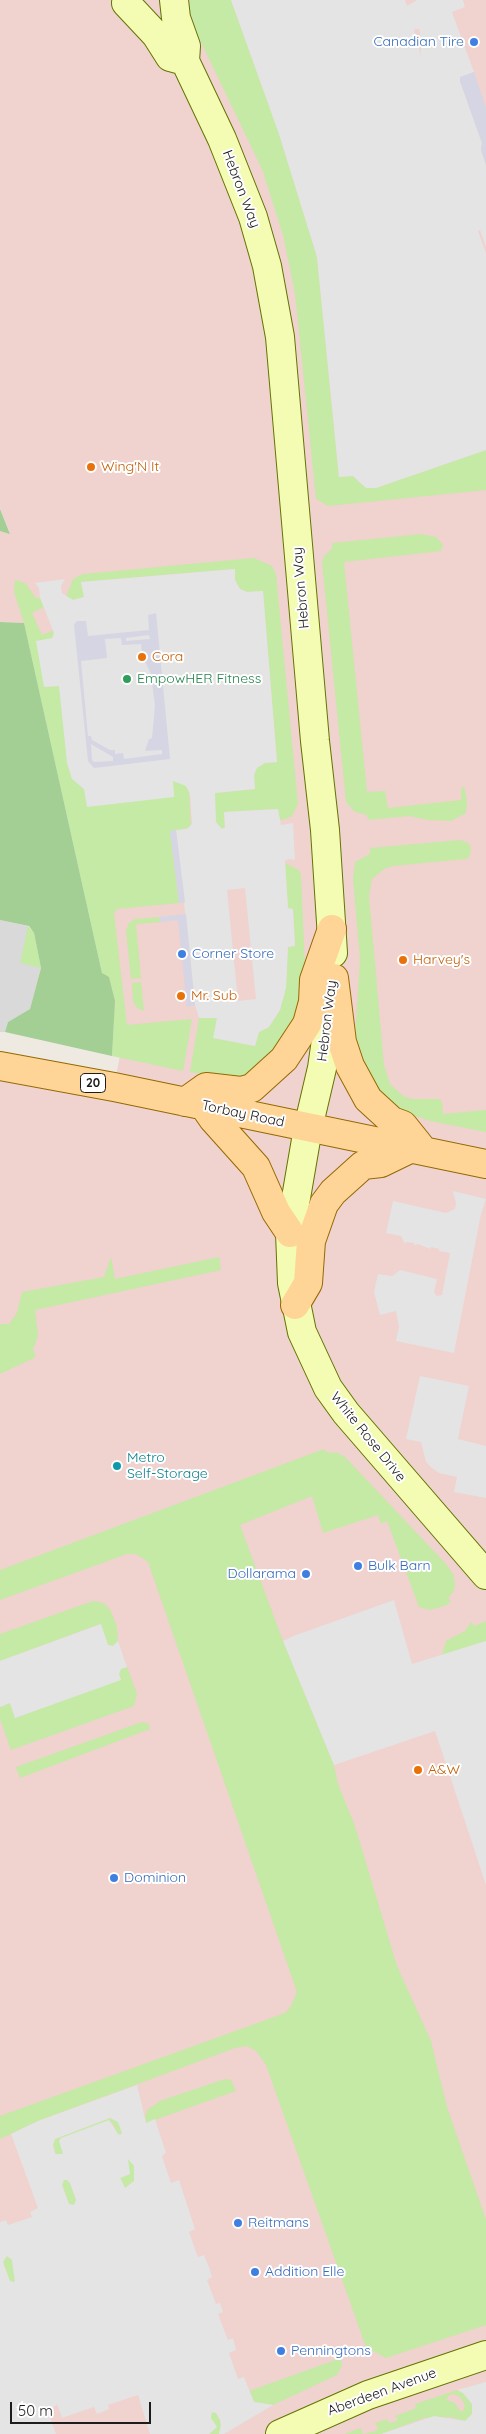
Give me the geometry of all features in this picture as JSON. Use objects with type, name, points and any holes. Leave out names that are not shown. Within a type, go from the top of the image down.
[{"type":"main road","points":[[290,1233],[276,1212],[256,1166],[212,1119],[195,1104],[206,1087],[241,1091],[252,1088],[284,1059],[307,1024],[313,1002],[314,980],[332,929]]},
{"type":"main road","points":[[295,1305],[308,1283],[311,1241],[324,1204],[333,1192],[363,1165],[381,1163],[418,1149],[403,1125],[392,1121],[368,1099],[350,1066],[342,1042],[334,978]]},
{"type":"main road","name":"Torbay Road","points":[[0,1066],[486,1164]]},
{"type":"street","name":"Hebron Way","points":[[174,0],[176,18],[186,46],[185,61],[222,139],[253,217],[273,295],[280,337],[315,742],[325,830],[334,978],[328,1031],[308,1128]]},
{"type":"street","points":[[123,1],[156,35],[170,57],[185,61]]},
{"type":"street","name":"White Rose Drive","points":[[308,1128],[290,1233],[290,1256],[295,1305],[302,1332],[328,1388],[346,1414],[486,1575]]},
{"type":"street","name":"Aberdeen Avenue","points":[[280,2434],[301,2423],[368,2396],[486,2355]]},
{"type":"shaded area","points":[[0,0],[486,0],[486,2434],[0,2434],[0,1066],[114,1087],[121,1050],[24,623],[0,622],[0,531],[10,533],[0,509]]},
{"type":"shaded area","points":[[231,0],[405,0],[407,6],[417,0],[463,0],[465,7],[452,12],[474,72],[461,77],[460,81],[482,143],[481,150],[486,165],[486,247],[480,230],[478,231],[486,253],[486,450],[376,488],[366,488],[353,476],[339,477],[317,257],[279,134]],"holes":[[[419,29],[420,32],[421,56],[414,31]]]},
{"type":"shaded area","points":[[474,72],[486,108],[486,165],[481,150],[482,143],[460,81],[460,77]]},
{"type":"shaded area","points":[[235,569],[235,580],[240,589],[247,592],[263,591],[277,762],[265,763],[257,768],[254,775],[255,789],[215,793],[216,822],[222,829],[225,827],[224,812],[278,809],[281,825],[293,823],[295,860],[289,859],[285,861],[288,908],[293,909],[295,946],[288,947],[286,988],[280,1010],[269,1027],[259,1032],[255,1046],[213,1038],[217,1018],[199,1018],[195,1005],[176,830],[187,829],[192,824],[190,794],[186,786],[173,781],[174,797],[87,807],[84,789],[72,779],[67,763],[59,686],[44,687],[36,641],[52,638],[54,633],[40,598],[39,588],[35,583],[65,579],[61,586],[62,593],[73,600],[84,597],[81,582]],"holes":[[[245,888],[256,999],[238,1001],[227,890]]]},
{"type":"shaded area","points":[[156,613],[170,759],[94,768],[88,761],[74,625],[77,621],[86,621],[88,636],[149,630],[148,615]],"holes":[[[149,635],[150,639],[126,641],[126,638]],[[121,638],[122,645],[141,644],[142,655],[151,674],[155,706],[152,738],[149,739],[145,751],[162,750],[162,754],[124,759],[123,753],[115,754],[115,750],[110,750],[92,740],[91,736],[88,736],[81,661],[107,658],[105,639]],[[91,744],[113,757],[113,761],[94,762],[92,760]]]},
{"type":"shaded area","points":[[176,830],[185,902],[182,903],[179,903],[170,831]]},
{"type":"shaded area","points":[[186,914],[195,1005],[187,1007],[178,920],[160,922],[159,917]]},
{"type":"shaded area","points":[[0,920],[28,926],[41,968],[30,1009],[8,1022],[5,1032],[0,1032]]},
{"type":"shaded area","points":[[453,1191],[486,1199],[481,1214],[454,1353],[396,1341],[399,1326],[396,1311],[380,1315],[374,1292],[378,1274],[392,1276],[400,1270],[437,1279],[434,1292],[437,1296],[442,1295],[450,1253],[431,1247],[430,1249],[418,1244],[414,1245],[414,1243],[406,1242],[405,1244],[401,1236],[386,1233],[393,1201],[446,1213],[455,1209],[456,1203]]},
{"type":"shaded area","points":[[420,1376],[469,1386],[458,1439],[486,1446],[486,1498],[454,1492],[457,1477],[439,1473],[432,1468],[426,1462],[421,1442],[406,1439]]},
{"type":"shaded area","points":[[394,1600],[412,1664],[486,1641],[486,1885],[435,1731],[334,1765],[283,1641]]},
{"type":"shaded area","points":[[101,1624],[108,1645],[113,1646],[118,1641],[127,1667],[121,1669],[119,1674],[121,1680],[15,1718],[10,1703],[0,1707],[0,1661]]},
{"type":"shaded area","points":[[137,2085],[146,2123],[155,2119],[166,2153],[162,2156],[171,2183],[179,2180],[195,2229],[189,2232],[198,2257],[204,2255],[209,2267],[212,2277],[207,2280],[216,2304],[220,2303],[223,2312],[218,2314],[228,2340],[233,2338],[236,2350],[229,2353],[238,2379],[244,2377],[254,2402],[273,2405],[224,2434],[219,2434],[220,2420],[216,2413],[212,2412],[211,2418],[217,2427],[209,2434],[150,2434],[138,2395],[108,2405],[109,2409],[97,2414],[94,2407],[62,2418],[57,2404],[50,2411],[50,2417],[56,2434],[0,2434],[0,2222],[6,2220],[8,2225],[32,2217],[30,2212],[38,2208],[11,2134],[38,2121]],"holes":[[[110,2118],[118,2122],[122,2133],[118,2134],[109,2120],[61,2138],[59,2141],[63,2154],[55,2154],[53,2145],[55,2139]],[[128,2159],[134,2166],[134,2181],[125,2188],[120,2178],[130,2174]],[[64,2180],[70,2183],[76,2200],[74,2205],[69,2204],[62,2185]],[[7,2256],[12,2260],[15,2282],[10,2281],[3,2262]]]},
{"type":"shaded area","points":[[486,2382],[486,2434],[381,2434],[434,2416],[465,2421],[472,2414],[472,2404],[463,2393],[457,2390]]},
{"type":"green space","points":[[190,0],[231,0],[279,134],[317,257],[339,477],[353,476],[362,485],[376,488],[486,450],[486,490],[328,506],[316,499],[295,293],[283,235],[262,169],[198,36],[190,11]]},
{"type":"green space","points":[[0,509],[10,534],[0,531]]},
{"type":"green space","points":[[421,534],[436,537],[443,545],[441,551],[344,562],[367,792],[385,791],[388,808],[461,800],[461,789],[464,786],[467,800],[466,813],[451,821],[428,820],[409,816],[368,820],[367,815],[355,812],[346,802],[322,562],[324,556],[332,549],[332,543]]},
{"type":"green space","points":[[254,558],[272,566],[276,574],[298,804],[292,816],[279,820],[278,809],[224,812],[225,828],[222,829],[216,822],[214,793],[255,789],[254,775],[257,768],[265,763],[277,762],[263,591],[247,592],[240,589],[235,580],[235,569],[81,582],[84,597],[72,600],[66,597],[73,579],[83,574]]},
{"type":"green space","points":[[15,580],[25,583],[36,598],[40,598],[44,607],[32,613],[42,635],[52,631],[54,633],[44,687],[59,686],[80,787],[174,797],[172,781],[177,781],[186,785],[189,791],[191,827],[170,832],[179,903],[117,909],[114,913],[127,1025],[192,1019],[183,1071],[112,1056],[115,1001],[109,977],[102,973],[24,623],[14,592]]},
{"type":"green space","points":[[0,622],[24,623],[102,973],[109,977],[115,1001],[112,1056],[5,1032],[8,1022],[30,1009],[41,968],[34,933],[29,926],[0,920]]},
{"type":"green space","points":[[460,840],[468,843],[471,847],[470,856],[466,859],[393,866],[384,869],[372,879],[369,896],[384,1065],[390,1084],[403,1096],[412,1099],[439,1099],[442,1102],[443,1114],[486,1110],[486,1132],[430,1121],[401,1111],[374,1085],[357,1049],[355,1036],[360,959],[353,879],[355,862],[370,854],[370,848]]},
{"type":"green space","points":[[285,863],[299,870],[301,875],[305,966],[297,1018],[278,1047],[248,1073],[238,1077],[218,1077],[190,1072],[199,1018],[217,1018],[214,1038],[255,1046],[259,1032],[269,1027],[280,1010],[286,988],[288,947],[295,946],[293,909],[288,909]]},
{"type":"green space","points":[[159,917],[160,922],[136,924],[141,978],[131,979],[126,931],[129,923],[135,919]]},
{"type":"green space","points":[[28,926],[34,933],[41,968],[20,963]]},
{"type":"green space","points":[[141,982],[144,1011],[137,1008],[133,1002],[132,983]]},
{"type":"green space","points":[[111,1257],[115,1279],[219,1257],[221,1270],[35,1310],[38,1336],[33,1349],[36,1357],[0,1374],[0,1324],[9,1324],[17,1313],[22,1292],[104,1277]]},
{"type":"green space","points":[[324,1449],[326,1452],[338,1453],[345,1457],[446,1564],[453,1574],[455,1583],[454,1591],[448,1598],[451,1601],[447,1605],[430,1610],[419,1607],[387,1521],[381,1524],[378,1515],[323,1533],[312,1496],[240,1525],[283,1641],[334,1765],[338,1784],[355,1826],[397,1966],[431,2041],[447,2107],[486,2220],[486,2325],[386,2358],[370,2349],[367,2350],[266,2065],[256,2051],[247,2046],[235,2048],[38,2121],[0,2139],[0,2116],[285,2013],[291,2006],[297,1992],[148,1562],[136,1554],[127,1554],[0,1600],[0,1570]]},
{"type":"green space","points":[[93,1601],[104,1603],[111,1611],[117,1627],[118,1641],[113,1646],[108,1645],[100,1624],[0,1661],[0,1634]]},
{"type":"green space","points":[[486,1621],[486,1641],[442,1655],[446,1641],[465,1631],[471,1622],[474,1626]]},
{"type":"green space","points":[[127,1667],[137,1694],[134,1706],[11,1750],[0,1719],[0,1707],[10,1703],[15,1718],[121,1679],[119,1674],[121,1669]]},
{"type":"green space","points":[[142,1722],[149,1724],[150,1729],[20,1778],[16,1767]]},
{"type":"green space","points":[[225,2079],[231,2080],[236,2091],[146,2123],[147,2110],[160,2101]]},
{"type":"green space","points":[[110,2118],[118,2122],[122,2133],[120,2135],[112,2122],[59,2141],[64,2154],[56,2154],[53,2145],[55,2139]]},
{"type":"green space","points":[[129,2159],[134,2166],[134,2181],[125,2188],[120,2178],[130,2174],[127,2163]]},
{"type":"green space","points":[[64,2180],[70,2183],[76,2200],[74,2205],[69,2204],[62,2184]]},
{"type":"green space","points":[[7,2256],[12,2260],[15,2282],[10,2282],[3,2262]]},
{"type":"green space","points":[[341,2358],[342,2365],[337,2375],[273,2405],[254,2402],[249,2391]]},
{"type":"green space","points":[[457,2390],[463,2393],[472,2404],[472,2414],[465,2421],[450,2417],[424,2418],[381,2434],[363,2434],[376,2431],[378,2427],[375,2423],[387,2419],[389,2423],[396,2421],[398,2419],[395,2416],[416,2408],[415,2404]],"holes":[[[454,2394],[461,2398],[465,2405],[463,2411],[460,2411],[455,2403],[447,2400],[448,2396]]]},
{"type":"green space","points":[[212,2412],[216,2413],[220,2420],[219,2434],[209,2434],[213,2431],[210,2415]]},
{"type":"green space","points":[[361,2428],[363,2434],[344,2434]]},
{"type":"place","name":"Canadian Tire","points":[[474,42]]},
{"type":"place","name":"Wing'N It","points":[[91,467]]},
{"type":"place","name":"Cora","points":[[142,657]]},
{"type":"place","name":"EmpowHER Fitness","points":[[127,679]]},
{"type":"place","name":"Corner Store","points":[[182,954]]},
{"type":"place","name":"Harvey's","points":[[403,960]]},
{"type":"place","name":"Mr. Sub","points":[[181,996]]},
{"type":"place","name":"Metro Self-Storage","points":[[117,1466]]},
{"type":"place","name":"Bulk Barn","points":[[358,1566]]},
{"type":"place","name":"Dollarama","points":[[306,1574]]},
{"type":"place","name":"A&W","points":[[418,1770]]},
{"type":"place","name":"Dominion","points":[[114,1878]]},
{"type":"place","name":"Reitmans","points":[[238,2223]]},
{"type":"place","name":"Addition Elle","points":[[255,2272]]},
{"type":"place","name":"Penningtons","points":[[281,2351]]}]
